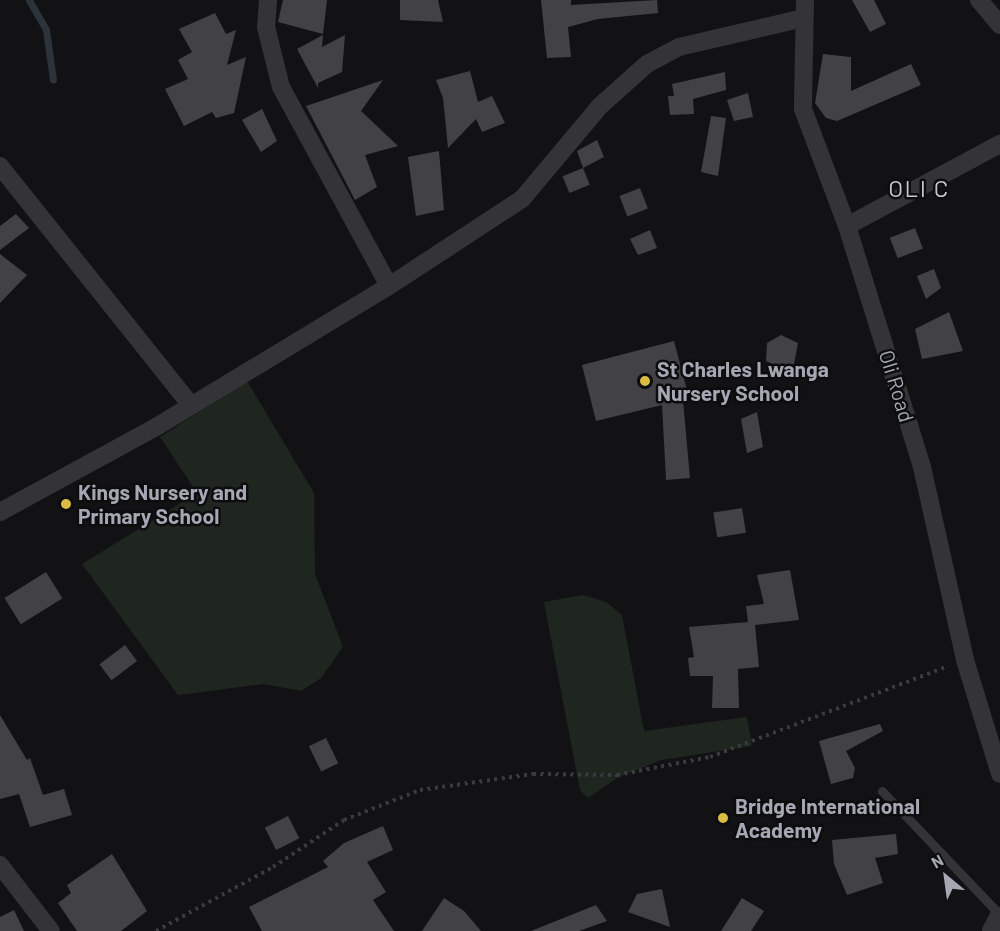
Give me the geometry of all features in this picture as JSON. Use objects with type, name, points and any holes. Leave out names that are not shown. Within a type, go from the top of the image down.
[{"type":"street","points":[[268,0],[266,27],[281,87],[389,286]]},
{"type":"street","points":[[979,0],[1000,25]]},
{"type":"street","points":[[0,512],[191,405],[389,286],[522,199],[600,106],[647,64],[680,47],[805,9]]},
{"type":"street","name":"Oli Road","points":[[805,9],[803,109],[847,226],[922,467],[965,660],[1000,774]]},
{"type":"street","points":[[847,226],[1000,144]]},
{"type":"street","points":[[0,166],[191,405]]},
{"type":"street","points":[[0,865],[51,931]]},
{"type":"street","points":[[993,931],[1000,917]]},
{"type":"lane","points":[[882,791],[1000,917]]},
{"type":"path","points":[[156,931],[273,867],[344,820],[420,790],[533,774],[617,775],[710,757],[965,660]]},
{"type":"shaded area","points":[[247,381],[314,493],[315,574],[343,647],[321,678],[301,691],[264,684],[178,695],[82,564],[197,493],[160,437]]},
{"type":"shaded area","points":[[583,595],[606,602],[622,615],[644,731],[747,717],[752,746],[661,760],[617,778],[588,798],[580,790],[544,602]]},
{"type":"building","points":[[283,0],[327,0],[323,34],[278,22]]},
{"type":"building","points":[[400,0],[438,0],[443,22],[400,20]]},
{"type":"building","points":[[541,0],[571,0],[571,5],[657,0],[658,13],[598,19],[568,27],[571,57],[547,58]]},
{"type":"building","points":[[852,0],[874,0],[886,24],[870,32]]},
{"type":"building","points":[[215,13],[226,34],[236,30],[227,65],[246,57],[234,113],[216,118],[212,112],[184,126],[165,89],[188,79],[178,60],[192,52],[179,29]]},
{"type":"building","points":[[323,35],[322,47],[345,35],[342,72],[318,83],[318,88],[297,49]]},
{"type":"building","points":[[823,54],[851,57],[851,91],[911,64],[921,85],[837,121],[826,118],[815,103]]},
{"type":"building","points":[[470,71],[478,102],[492,96],[505,123],[482,132],[476,119],[448,148],[443,98],[436,80]]},
{"type":"building","points":[[725,72],[726,90],[693,99],[694,114],[670,115],[668,96],[674,96],[672,84]]},
{"type":"building","points":[[383,80],[361,111],[398,146],[365,155],[377,187],[355,200],[306,106]]},
{"type":"building","points":[[748,93],[753,117],[734,121],[727,100]]},
{"type":"building","points":[[262,109],[277,141],[261,152],[242,120]]},
{"type":"building","points":[[711,116],[726,118],[718,176],[701,172]]},
{"type":"building","points":[[597,140],[604,157],[583,168],[577,151]]},
{"type":"building","points":[[439,151],[444,210],[416,216],[408,157]]},
{"type":"building","points":[[583,168],[590,185],[569,193],[563,176]]},
{"type":"building","points":[[640,188],[648,209],[627,216],[619,196]]},
{"type":"building","points":[[16,214],[29,228],[0,250],[0,226]]},
{"type":"building","points":[[915,228],[923,249],[898,258],[890,238]]},
{"type":"building","points":[[650,230],[657,248],[638,255],[630,239]]},
{"type":"building","points":[[0,254],[27,275],[0,303]]},
{"type":"building","points":[[934,269],[941,288],[926,299],[917,276]]},
{"type":"building","points":[[949,312],[963,351],[922,359],[915,329]]},
{"type":"building","points":[[781,335],[798,343],[794,364],[783,369],[766,361],[767,343]]},
{"type":"building","points":[[674,341],[689,398],[683,400],[690,478],[666,480],[662,405],[596,421],[582,365]]},
{"type":"building","points":[[757,412],[763,447],[747,453],[741,419]]},
{"type":"building","points":[[742,508],[746,533],[717,537],[713,513]]},
{"type":"building","points":[[790,570],[799,620],[755,625],[759,667],[738,669],[739,708],[712,708],[713,676],[690,676],[688,658],[694,657],[689,627],[748,622],[746,606],[764,604],[757,575]]},
{"type":"building","points":[[46,572],[62,598],[21,624],[4,598]]},
{"type":"building","points":[[125,645],[137,661],[111,680],[99,664]]},
{"type":"building","points":[[0,715],[27,760],[30,758],[43,795],[64,789],[72,815],[30,827],[19,794],[0,799]]},
{"type":"building","points":[[880,724],[883,731],[846,751],[855,768],[853,778],[831,784],[819,741]]},
{"type":"building","points":[[326,738],[338,763],[321,771],[309,746]]},
{"type":"building","points":[[288,816],[299,838],[276,850],[265,828]]},
{"type":"building","points":[[383,826],[393,850],[367,862],[386,892],[373,900],[394,931],[262,931],[249,907],[328,867],[323,861],[344,843]]},
{"type":"building","points":[[896,834],[898,854],[875,858],[883,883],[847,895],[834,864],[832,840]]},
{"type":"building","points":[[112,854],[147,911],[121,931],[77,931],[58,903],[71,893],[67,885]]},
{"type":"building","points":[[662,889],[670,927],[628,912],[637,894]]},
{"type":"building","points":[[444,898],[464,911],[481,931],[422,931]]},
{"type":"building","points":[[742,898],[764,911],[751,931],[721,931]]},
{"type":"building","points":[[596,905],[607,921],[579,931],[531,931]]},
{"type":"building","points":[[14,910],[24,931],[0,931],[0,917]]},
{"type":"waterway","points":[[29,0],[46,30],[53,80]]},
{"type":"place","name":"St Charles Lwanga Nursery School","points":[[645,381]]},
{"type":"place","name":"Kings Nursery and Primary School","points":[[66,504]]},
{"type":"place","name":"Bridge International Academy","points":[[723,818]]},
{"type":"district","name":"OLI C","points":[[919,188]]}]
